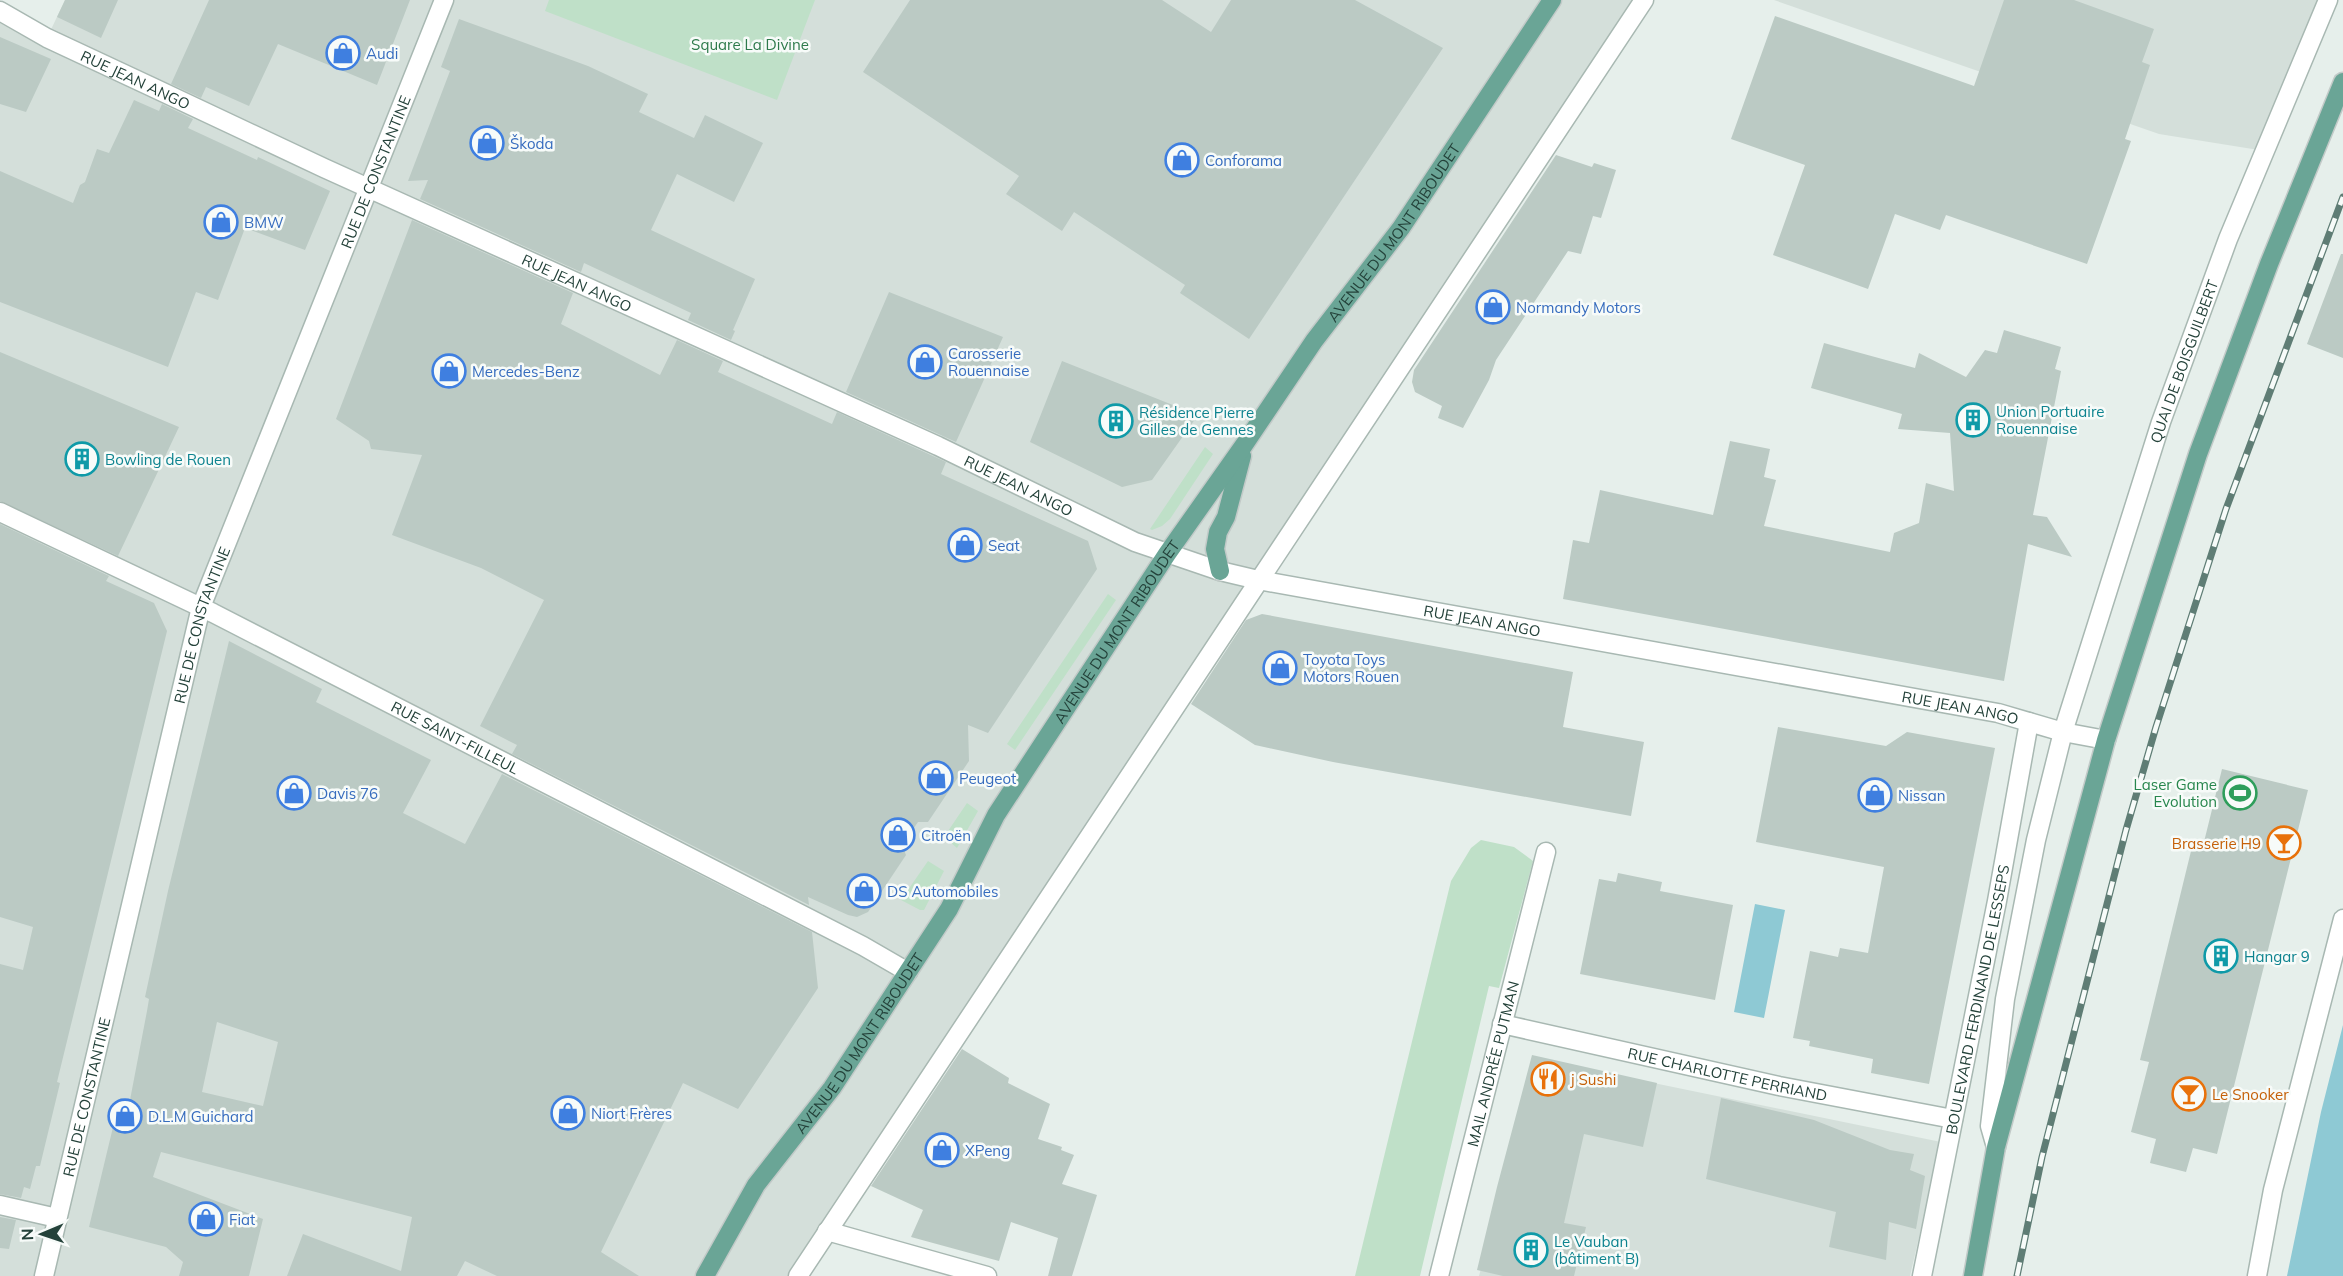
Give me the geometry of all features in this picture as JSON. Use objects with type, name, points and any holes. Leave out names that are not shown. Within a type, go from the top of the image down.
[{"type":"main road","name":"AVENUE DU MONT RIBOUDET","points":[[705,1276],[756,1185],[832,1088],[949,909],[996,815],[1167,554],[1314,340],[1401,228],[1552,0]]},
{"type":"main road","points":[[2106,740],[2198,454],[2270,264],[2343,82]]},
{"type":"main road","points":[[1220,571],[1215,549],[1218,532],[1226,517],[1244,445]]},
{"type":"main road","name":"BOULEVARD FERDINAND DE LESSEPS","points":[[1973,1276],[1996,1147],[2106,740]]},
{"type":"street","name":"RUE DE CONSTANTINE","points":[[44,1276],[201,607],[444,0]]},
{"type":"street","points":[[798,1276],[1644,0]]},
{"type":"street","name":"QUAI DE BOISGUILBERT","points":[[2063,732],[2173,390],[2228,239],[2328,0]]},
{"type":"street","name":"RUE JEAN ANGO","points":[[0,11],[47,38],[324,168],[938,446],[1112,532],[1167,554],[1258,580],[1998,713],[2063,732],[2106,740]]},
{"type":"street","name":"RUE SAINT-FILLEUL","points":[[0,512],[201,607],[863,946],[908,972]]},
{"type":"street","name":"BOULEVARD FERDINAND DE LESSEPS","points":[[1922,1276],[1997,901],[2029,722]]},
{"type":"street","name":"BOULEVARD FERDINAND DE LESSEPS","points":[[1996,1147],[1990,1126],[2005,999],[2036,840],[2063,732]]},
{"type":"street","name":"MAIL ANDRÉE PUTMAN","points":[[1439,1276],[1546,852]]},
{"type":"street","points":[[2257,1276],[2273,1190],[2343,919]]},
{"type":"street","name":"RUE CHARLOTTE PERRIAND","points":[[1502,1024],[1779,1086],[1953,1119]]},
{"type":"street","points":[[0,1205],[57,1218]]},
{"type":"street","points":[[827,1231],[987,1276]]},
{"type":"shaded area","points":[[65,0],[1644,0],[798,1276],[0,1276],[0,11],[47,38]]},
{"type":"shaded area","points":[[1774,0],[2328,0],[2265,151],[2159,134]]},
{"type":"shaded area","points":[[1537,1059],[1941,1142],[1910,1276],[1479,1276]]},
{"type":"green space","name":"Square La Divine","points":[[549,0],[815,0],[777,100],[545,11]]},
{"type":"green space","points":[[1205,447],[1213,454],[1170,519],[1162,526],[1150,529]]},
{"type":"green space","points":[[1108,594],[1116,600],[1015,750],[1007,744]]},
{"type":"green space","points":[[967,803],[978,811],[957,848],[944,837]]},
{"type":"green space","points":[[1481,840],[1514,847],[1533,861],[1499,988],[1489,986],[1420,1276],[1355,1276],[1451,881],[1471,848]]},
{"type":"green space","points":[[928,861],[944,871],[924,910],[920,910],[901,900]]},
{"type":"water","points":[[1755,904],[1785,910],[1764,1018],[1734,1012]]},
{"type":"water","points":[[2343,1025],[2343,1276],[2287,1276],[2321,1112]]},
{"type":"building","points":[[65,0],[118,0],[101,38],[57,17]]},
{"type":"building","name":"Audi","points":[[209,0],[410,0],[377,85],[278,44],[249,106],[206,87],[201,98],[171,84]]},
{"type":"building","name":"Conforama","points":[[910,0],[1162,0],[1211,32],[1231,0],[1355,0],[1443,48],[1249,339],[1180,293],[1185,285],[1074,212],[1062,231],[1006,194],[1019,176],[863,72]]},
{"type":"building","points":[[2004,0],[2074,0],[2154,29],[2142,62],[2150,65],[2125,139],[2131,141],[2087,264],[1946,215],[1940,230],[1895,214],[1868,289],[1773,255],[1805,165],[1731,139],[1775,16],[1974,86]]},
{"type":"building","points":[[459,19],[588,66],[648,94],[639,112],[694,138],[705,115],[763,143],[734,202],[677,174],[651,230],[755,279],[733,330],[735,331],[731,340],[688,320],[691,313],[584,263],[581,272],[420,199],[428,180],[408,181],[450,71],[441,67]]},
{"type":"building","points":[[0,37],[51,59],[26,112],[0,104]]},
{"type":"building","points":[[134,100],[159,111],[162,104],[193,119],[188,128],[257,160],[258,157],[330,191],[305,250],[245,228],[218,300],[196,292],[168,367],[0,302],[0,171],[73,203],[80,185],[85,182],[97,149],[109,153]]},
{"type":"building","name":"Normandy Motors","points":[[1556,155],[1592,167],[1594,163],[1616,170],[1601,218],[1593,216],[1581,254],[1568,251],[1496,360],[1489,380],[1463,428],[1438,418],[1442,406],[1415,392],[1412,382],[1414,370]]},
{"type":"building","points":[[412,220],[573,293],[561,324],[660,375],[677,340],[723,361],[718,372],[832,424],[837,412],[946,462],[941,474],[1088,541],[1097,569],[988,733],[968,725],[969,761],[928,822],[918,822],[902,845],[906,855],[868,912],[857,917],[848,915],[808,897],[809,905],[512,754],[517,745],[480,726],[544,600],[481,568],[392,535],[422,455],[371,449],[369,441],[336,419]]},
{"type":"building","points":[[2341,254],[2343,254],[2343,358],[2307,344]]},
{"type":"building","name":"Carosserie Rouennaise","points":[[889,292],[1003,337],[956,442],[846,392]]},
{"type":"building","points":[[2004,330],[2061,347],[2055,369],[2061,371],[2033,515],[2047,517],[2072,557],[2028,544],[2004,681],[1563,599],[1573,540],[1589,543],[1600,490],[1713,515],[1730,441],[1770,449],[1764,477],[1776,480],[1764,526],[1890,552],[1894,533],[1919,523],[1926,483],[1954,491],[1950,433],[1898,429],[1902,414],[1811,388],[1824,343],[1915,368],[1919,353],[1966,377],[1985,350],[1997,353]]},
{"type":"building","name":"Bowling de Rouen","points":[[0,352],[179,427],[118,556],[0,501]]},
{"type":"building","name":"Résidence Pierre Gilles de Gennes","points":[[1062,361],[1198,415],[1152,480],[1122,487],[1030,442]]},
{"type":"building","points":[[0,524],[109,576],[106,581],[154,603],[167,631],[57,1082],[60,1083],[40,1166],[36,1166],[30,1189],[24,1187],[21,1198],[0,1194],[0,964],[23,970],[33,927],[0,917]]},
{"type":"building","points":[[1262,614],[1573,672],[1563,727],[1644,742],[1631,816],[1333,762],[1255,745],[1191,704],[1246,620]]},
{"type":"building","points":[[229,641],[322,689],[316,702],[431,760],[403,813],[465,844],[502,774],[812,932],[818,988],[738,1109],[683,1083],[601,1252],[639,1276],[497,1276],[465,1261],[457,1276],[287,1276],[303,1234],[401,1271],[412,1217],[161,1152],[153,1177],[263,1219],[249,1276],[179,1276],[183,1262],[166,1247],[89,1227],[120,1098],[130,1100],[149,999],[145,997],[168,891]],"holes":[[[217,1022],[278,1042],[263,1106],[202,1092]]]},
{"type":"building","points":[[1778,727],[1886,746],[1907,732],[1995,748],[1929,1084],[1871,1073],[1873,1059],[1809,1046],[1810,1041],[1793,1038],[1810,951],[1838,957],[1840,948],[1868,953],[1884,867],[1756,842]]},
{"type":"building","name":"Hangar 9","points":[[2222,769],[2308,790],[2217,1154],[2193,1148],[2186,1172],[2150,1163],[2156,1139],[2131,1132],[2149,1062],[2140,1060],[2192,847],[2202,850]]},
{"type":"building","points":[[1618,873],[1662,882],[1660,891],[1733,905],[1715,1000],[1580,974],[1599,879],[1616,882]]},
{"type":"building","points":[[962,1049],[1009,1078],[1008,1083],[1050,1104],[1038,1139],[1062,1147],[1061,1150],[1074,1155],[1062,1184],[1097,1195],[1072,1276],[1048,1276],[1058,1238],[1011,1222],[999,1261],[911,1237],[923,1210],[871,1186]]},
{"type":"building","points":[[1532,1055],[1657,1083],[1643,1147],[1584,1134],[1564,1223],[1586,1227],[1574,1276],[1503,1276],[1477,1270]]},
{"type":"building","points":[[1721,1098],[1814,1120],[1890,1150],[1914,1154],[1910,1170],[1925,1176],[1916,1229],[1889,1222],[1886,1260],[1829,1247],[1836,1212],[1706,1179]]},
{"type":"building","points":[[0,1217],[16,1220],[9,1249],[0,1248]]},
{"type":"railway","points":[[2017,1276],[2042,1157],[2126,830],[2156,727],[2226,509],[2343,197]]},
{"type":"place","name":"Audi","points":[[343,53]]},
{"type":"place","name":"Škoda","points":[[487,143]]},
{"type":"place","name":"Conforama","points":[[1182,160]]},
{"type":"place","name":"BMW","points":[[221,222]]},
{"type":"place","name":"Normandy Motors","points":[[1493,307]]},
{"type":"place","name":"Carosserie Rouennaise","points":[[925,362]]},
{"type":"place","name":"Mercedes-Benz","points":[[449,371]]},
{"type":"place","name":"Union Portuaire Rouennaise","points":[[1973,420]]},
{"type":"place","name":"Résidence Pierre Gilles de Gennes","points":[[1116,421]]},
{"type":"place","name":"Bowling de Rouen","points":[[82,459]]},
{"type":"place","name":"Seat","points":[[965,545]]},
{"type":"place","name":"Toyota Toys Motors Rouen","points":[[1280,668]]},
{"type":"place","name":"Peugeot","points":[[936,778]]},
{"type":"place","name":"Davis 76","points":[[294,793]]},
{"type":"place","name":"Laser Game Evolution","points":[[2240,793]]},
{"type":"place","name":"Nissan","points":[[1875,795]]},
{"type":"place","name":"Citroën","points":[[898,835]]},
{"type":"place","name":"Brasserie H9","points":[[2284,843]]},
{"type":"place","name":"DS Automobiles","points":[[864,891]]},
{"type":"place","name":"Hangar 9","points":[[2221,956]]},
{"type":"place","name":"j Sushi","points":[[1548,1079]]},
{"type":"place","name":"Le Snooker","points":[[2189,1094]]},
{"type":"place","name":"Niort Frères","points":[[568,1113]]},
{"type":"place","name":"D.L.M Guichard","points":[[125,1116]]},
{"type":"place","name":"XPeng","points":[[942,1150]]},
{"type":"place","name":"Fiat","points":[[206,1219]]},
{"type":"place","name":"Le Vauban (bâtiment B)","points":[[1531,1250]]}]
